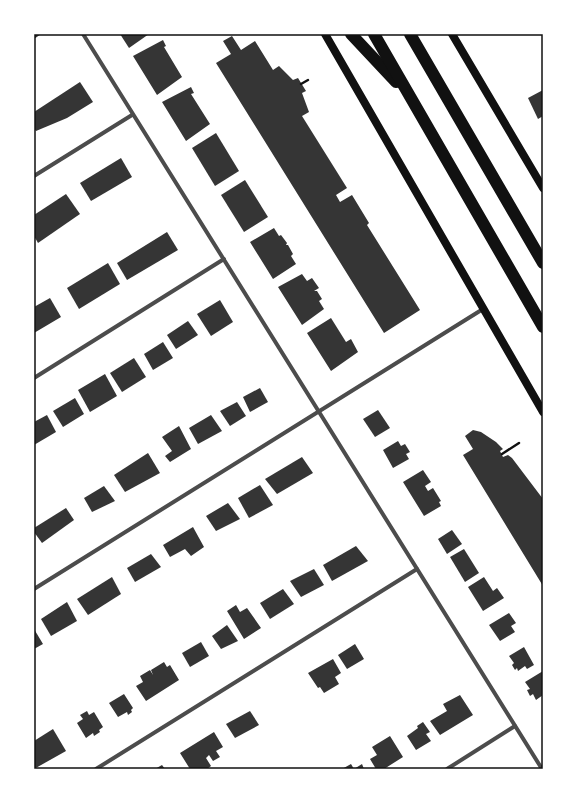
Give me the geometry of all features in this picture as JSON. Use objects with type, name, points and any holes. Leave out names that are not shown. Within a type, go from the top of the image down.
[{"type":"highway","points":[[351,34],[411,98]]},
{"type":"highway","points":[[374,34],[543,327]]},
{"type":"highway","points":[[410,34],[543,263]]},
{"type":"main road","points":[[325,34],[543,412]]},
{"type":"main road","points":[[452,34],[543,188]]},
{"type":"street","points":[[83,34],[132,115],[224,259],[542,769]]},
{"type":"street","points":[[34,176],[132,115]]},
{"type":"street","points":[[34,378],[224,259]]},
{"type":"street","points":[[34,589],[484,309]]},
{"type":"street","points":[[96,769],[417,569]]},
{"type":"street","points":[[447,769],[515,726]]},
{"type":"path","points":[[302,84],[308,80]]},
{"type":"path","points":[[502,454],[519,443]]},
{"type":"building","points":[[34,34],[41,34],[34,39]]},
{"type":"building","points":[[120,34],[149,34],[129,48]]},
{"type":"building","points":[[232,36],[241,50],[255,41],[273,70],[279,66],[293,80],[298,78],[306,91],[302,93],[309,112],[302,116],[347,188],[336,195],[340,202],[352,195],[369,223],[367,225],[420,310],[384,333],[216,63],[231,54],[223,41]]},
{"type":"building","points":[[163,40],[166,46],[164,47],[182,77],[157,95],[133,56]]},
{"type":"building","points":[[80,82],[93,102],[67,118],[36,131],[34,128],[34,112]]},
{"type":"building","points":[[191,87],[194,93],[191,94],[210,124],[186,141],[162,102]]},
{"type":"building","points":[[543,90],[543,116],[538,119],[528,98]]},
{"type":"building","points":[[216,133],[239,171],[215,186],[192,148]]},
{"type":"building","points":[[121,158],[132,177],[91,201],[80,183]]},
{"type":"building","points":[[245,180],[268,217],[244,232],[221,195]]},
{"type":"building","points":[[66,194],[80,214],[38,243],[34,236],[34,215]]},
{"type":"building","points":[[274,228],[279,236],[281,235],[287,243],[286,245],[288,245],[293,254],[291,256],[296,264],[273,279],[250,242]]},
{"type":"building","points":[[167,232],[178,250],[127,280],[117,263]]},
{"type":"building","points":[[108,263],[120,284],[79,309],[67,288]]},
{"type":"building","points":[[302,274],[307,281],[312,278],[319,288],[314,291],[317,291],[322,299],[319,301],[324,309],[302,325],[278,287]]},
{"type":"building","points":[[50,298],[61,317],[34,333],[34,307]]},
{"type":"building","points":[[220,300],[233,322],[211,336],[197,314]]},
{"type":"building","points":[[331,318],[346,342],[351,339],[358,352],[331,371],[307,333]]},
{"type":"building","points":[[188,321],[198,335],[176,349],[167,335]]},
{"type":"building","points":[[163,342],[173,358],[153,370],[144,354]]},
{"type":"building","points":[[134,358],[146,377],[122,392],[110,373]]},
{"type":"building","points":[[105,374],[117,396],[90,412],[78,390]]},
{"type":"building","points":[[260,388],[268,402],[250,412],[243,397]]},
{"type":"building","points":[[75,398],[84,414],[63,427],[53,411]]},
{"type":"building","points":[[237,402],[246,416],[230,426],[220,411]]},
{"type":"building","points":[[378,410],[390,428],[375,437],[363,419]]},
{"type":"building","points":[[47,415],[56,432],[34,445],[34,422]]},
{"type":"building","points":[[211,415],[222,431],[198,444],[189,428]]},
{"type":"building","points":[[179,426],[191,449],[170,462],[165,456],[172,451],[162,437]]},
{"type":"building","points":[[473,430],[481,432],[496,442],[503,449],[500,451],[503,457],[508,455],[512,458],[543,499],[543,586],[463,455],[473,449],[465,436]]},
{"type":"building","points":[[398,441],[401,446],[405,444],[410,452],[406,454],[409,459],[393,468],[383,450]]},
{"type":"building","points":[[148,453],[160,473],[125,492],[114,475]]},
{"type":"building","points":[[302,457],[313,473],[277,494],[265,479]]},
{"type":"building","points":[[423,470],[431,482],[425,486],[428,491],[433,488],[441,501],[439,502],[441,506],[424,516],[403,482]]},
{"type":"building","points":[[260,485],[273,505],[249,518],[238,498]]},
{"type":"building","points":[[104,486],[115,501],[92,512],[84,498]]},
{"type":"building","points":[[228,503],[240,519],[216,531],[206,516]]},
{"type":"building","points":[[66,508],[74,520],[42,543],[34,532],[34,528]]},
{"type":"building","points":[[193,527],[204,547],[191,556],[185,549],[170,557],[163,545]]},
{"type":"building","points":[[452,530],[462,544],[447,554],[438,539]]},
{"type":"building","points":[[356,546],[368,561],[332,581],[323,565]]},
{"type":"building","points":[[464,549],[479,573],[465,582],[450,557]]},
{"type":"building","points":[[151,554],[161,567],[135,582],[127,568]]},
{"type":"building","points":[[314,569],[324,585],[301,597],[290,581]]},
{"type":"building","points":[[112,577],[121,594],[88,615],[77,599]]},
{"type":"building","points":[[484,577],[493,591],[497,588],[504,598],[483,611],[468,587]]},
{"type":"building","points":[[283,589],[294,604],[270,619],[260,603]]},
{"type":"building","points":[[67,602],[77,621],[51,636],[41,619]]},
{"type":"building","points":[[236,605],[240,612],[247,608],[261,628],[244,639],[227,611]]},
{"type":"building","points":[[509,613],[516,623],[511,626],[515,632],[500,641],[489,625]]},
{"type":"building","points":[[227,625],[238,641],[221,649],[212,636]]},
{"type":"building","points":[[34,629],[43,644],[34,649]]},
{"type":"building","points":[[201,642],[209,656],[190,667],[182,653]]},
{"type":"building","points":[[355,644],[364,659],[347,669],[338,655]]},
{"type":"building","points":[[524,647],[534,665],[527,669],[525,666],[518,671],[517,668],[515,670],[512,665],[514,663],[509,656]]},
{"type":"building","points":[[333,659],[341,673],[335,677],[339,684],[324,693],[320,687],[318,688],[308,673]]},
{"type":"building","points":[[164,662],[167,667],[170,665],[179,680],[146,701],[136,686],[143,682],[140,676],[150,670],[153,675],[151,670]]},
{"type":"building","points":[[543,671],[543,695],[536,700],[533,694],[530,696],[527,690],[530,689],[525,682]]},
{"type":"building","points":[[124,694],[133,708],[131,710],[132,712],[128,715],[127,712],[118,717],[109,703]]},
{"type":"building","points":[[460,695],[473,715],[440,735],[430,721],[447,711],[443,704]]},
{"type":"building","points":[[87,711],[89,715],[94,712],[103,727],[99,730],[100,732],[94,736],[93,733],[86,738],[77,723],[83,719],[80,715]]},
{"type":"building","points":[[250,711],[259,725],[235,738],[226,724]]},
{"type":"building","points":[[423,722],[430,732],[426,734],[431,741],[416,750],[407,736],[418,728],[417,726]]},
{"type":"building","points":[[53,729],[66,751],[34,769],[34,741]]},
{"type":"building","points":[[214,732],[223,747],[216,751],[220,757],[213,761],[209,755],[206,758],[211,766],[207,769],[190,769],[180,753]]},
{"type":"building","points":[[390,736],[403,757],[384,769],[376,769],[370,759],[377,755],[372,747]]},
{"type":"building","points":[[351,764],[354,769],[342,769]]},
{"type":"building","points":[[362,764],[364,769],[354,769]]},
{"type":"building","points":[[162,765],[165,769],[155,769]]}]
